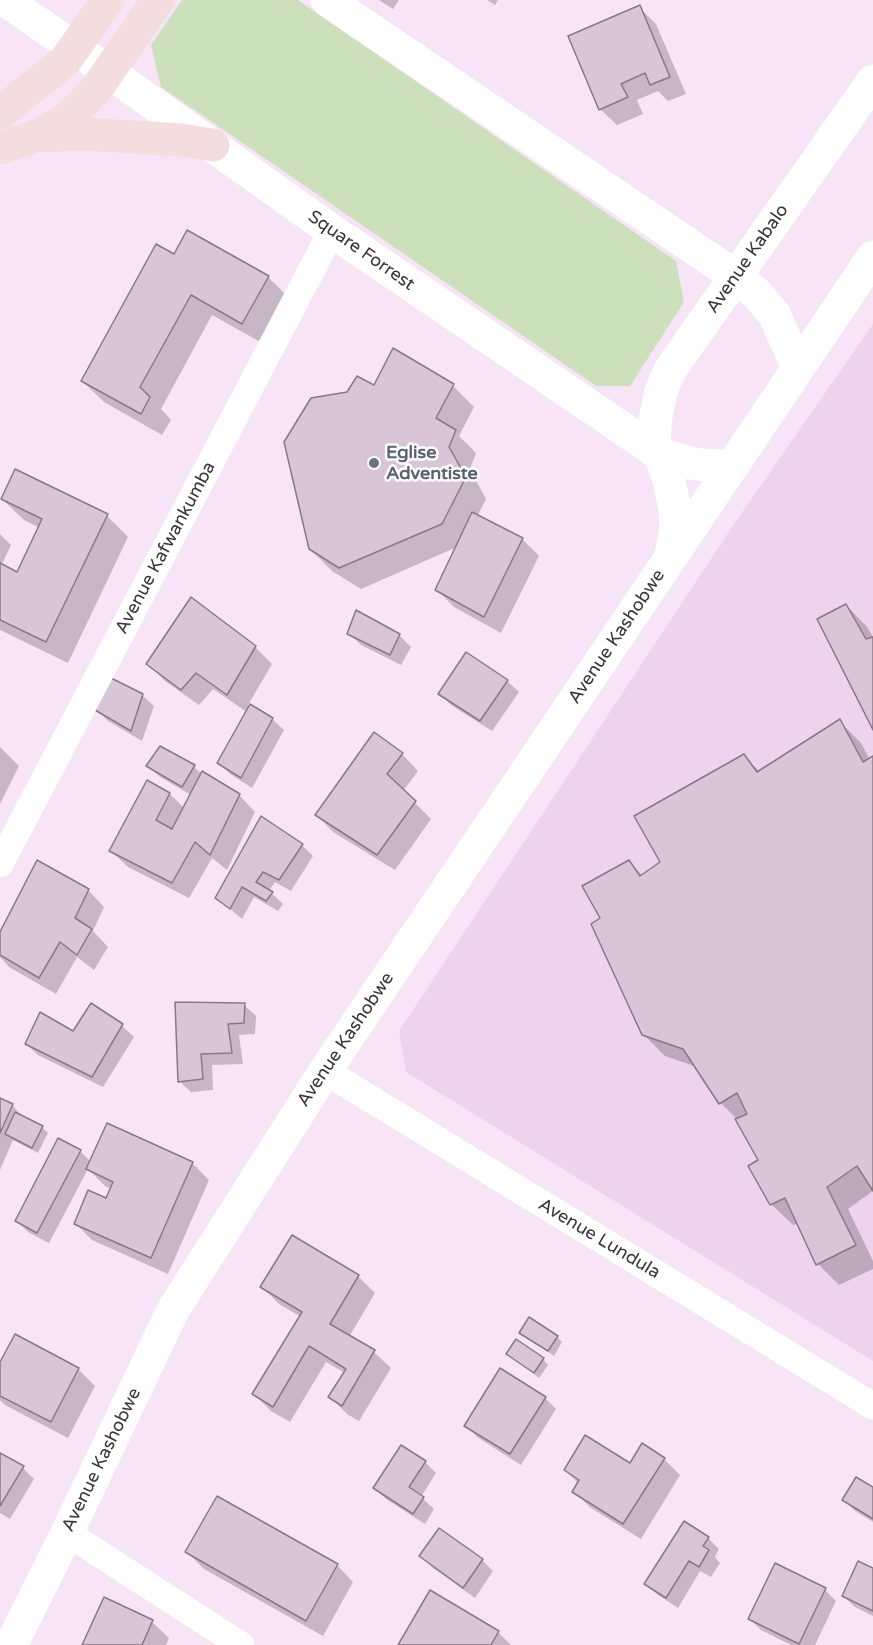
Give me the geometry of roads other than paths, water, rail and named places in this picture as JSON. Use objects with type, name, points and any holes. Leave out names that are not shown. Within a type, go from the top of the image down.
[{"type":"main road","points":[[0,113],[55,70],[76,48],[108,0]]},
{"type":"main road","points":[[0,148],[37,136],[64,120],[81,105],[109,72],[158,0]]},
{"type":"main road","points":[[37,136],[93,135],[181,140],[213,145]]},
{"type":"street","name":"Square Forrest","points":[[5,0],[332,231],[656,452],[689,463],[733,466]]},
{"type":"street","points":[[327,0],[735,276],[757,294],[774,314],[798,368]]},
{"type":"street","name":"Avenue Kabalo","points":[[656,452],[656,416],[661,391],[670,370],[873,81]]},
{"type":"street","name":"Avenue Kafwankumba","points":[[0,864],[332,231]]},
{"type":"street","points":[[733,466],[873,257]]},
{"type":"street","points":[[656,452],[669,480],[675,510],[676,531],[671,557]]},
{"type":"street","name":"Avenue Kashobwe","points":[[11,1645],[173,1310],[325,1071],[733,466]]},
{"type":"street","name":"Avenue Lundula","points":[[325,1071],[873,1406]]},
{"type":"street","points":[[67,1533],[241,1645]]},
{"type":"place","name":"Eglise Adventiste","points":[[374,463]]}]
